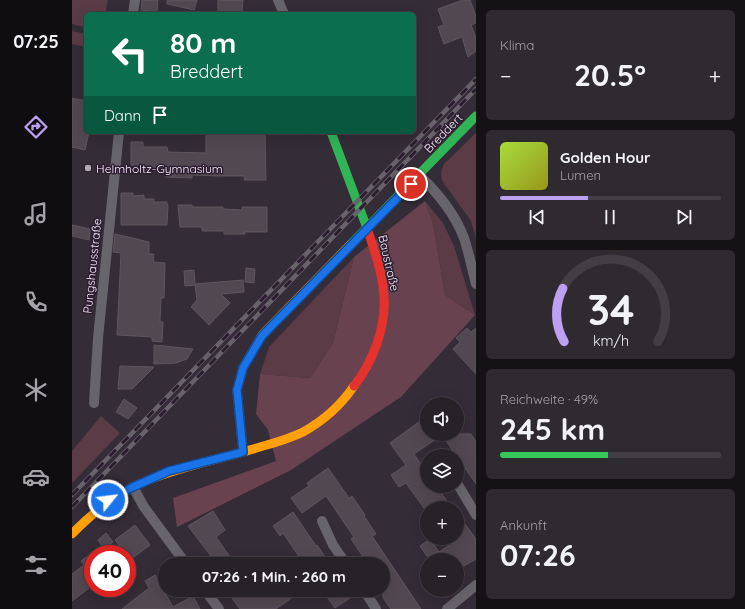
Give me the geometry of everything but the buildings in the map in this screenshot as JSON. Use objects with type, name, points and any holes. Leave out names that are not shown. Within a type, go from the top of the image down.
[{"type":"street","points":[[133,12],[135,0]]},
{"type":"street","points":[[278,0],[283,12]]},
{"type":"street","name":"Breddert","points":[[243,452],[237,390],[243,368],[262,336],[476,116]]},
{"type":"street","name":"Pungshausstraße","points":[[94,403],[98,338],[119,134]]},
{"type":"street","name":"Baustraße","points":[[72,534],[91,513],[108,500],[169,471],[290,439],[303,432],[334,410],[360,380],[373,353],[381,328],[384,298],[380,273],[372,244],[332,134]]},
{"type":"street","points":[[419,175],[434,188],[455,219],[464,239],[476,284]]},
{"type":"street","points":[[133,487],[144,507],[181,557]]},
{"type":"street","points":[[463,493],[476,515]]},
{"type":"street","points":[[322,521],[342,557]]},
{"type":"street","points":[[446,609],[476,585]]},
{"type":"street","points":[[210,597],[219,609]]},
{"type":"street","points":[[368,597],[376,609]]},
{"type":"shaded area","points":[[72,0],[108,0],[105,12],[84,12],[84,27],[72,24]]},
{"type":"shaded area","points":[[72,31],[84,34],[84,47],[72,44]]},
{"type":"shaded area","points":[[476,133],[476,238],[471,221],[443,182],[441,175],[444,164]]},
{"type":"shaded area","points":[[425,201],[443,223],[454,246],[475,315],[445,295],[433,223]]},
{"type":"shaded area","points":[[425,201],[433,223],[445,295],[475,315],[401,397],[291,470],[177,527],[173,498],[276,461],[268,430],[256,414],[260,374],[310,378],[333,343],[354,257]]},
{"type":"shaded area","points":[[354,257],[333,343],[310,378],[260,374],[269,347]]},
{"type":"shaded area","points":[[101,416],[120,433],[72,483],[72,451]]},
{"type":"railway","points":[[72,495],[476,79]]},
{"type":"railway","points":[[72,507],[476,89]]},
{"type":"traffic: fast","points":[[351,244],[476,116]]},
{"type":"traffic: fast","points":[[332,134],[367,228]]},
{"type":"traffic: slow","points":[[243,452],[237,390],[243,368],[262,335],[351,244]]},
{"type":"traffic: slow","points":[[72,534],[108,502],[140,484],[164,474],[276,442],[303,432],[318,423],[331,412],[354,386]]},
{"type":"traffic: jam","points":[[354,386],[361,377],[377,344],[383,320],[384,308],[382,280],[367,228]]},
{"type":"place","name":"Helmholtz-Gymnasium","points":[[88,168]]},
{"type":"route","points":[[108,500],[169,471],[243,452],[237,390],[243,368],[262,336],[352,242],[411,184]]}]
